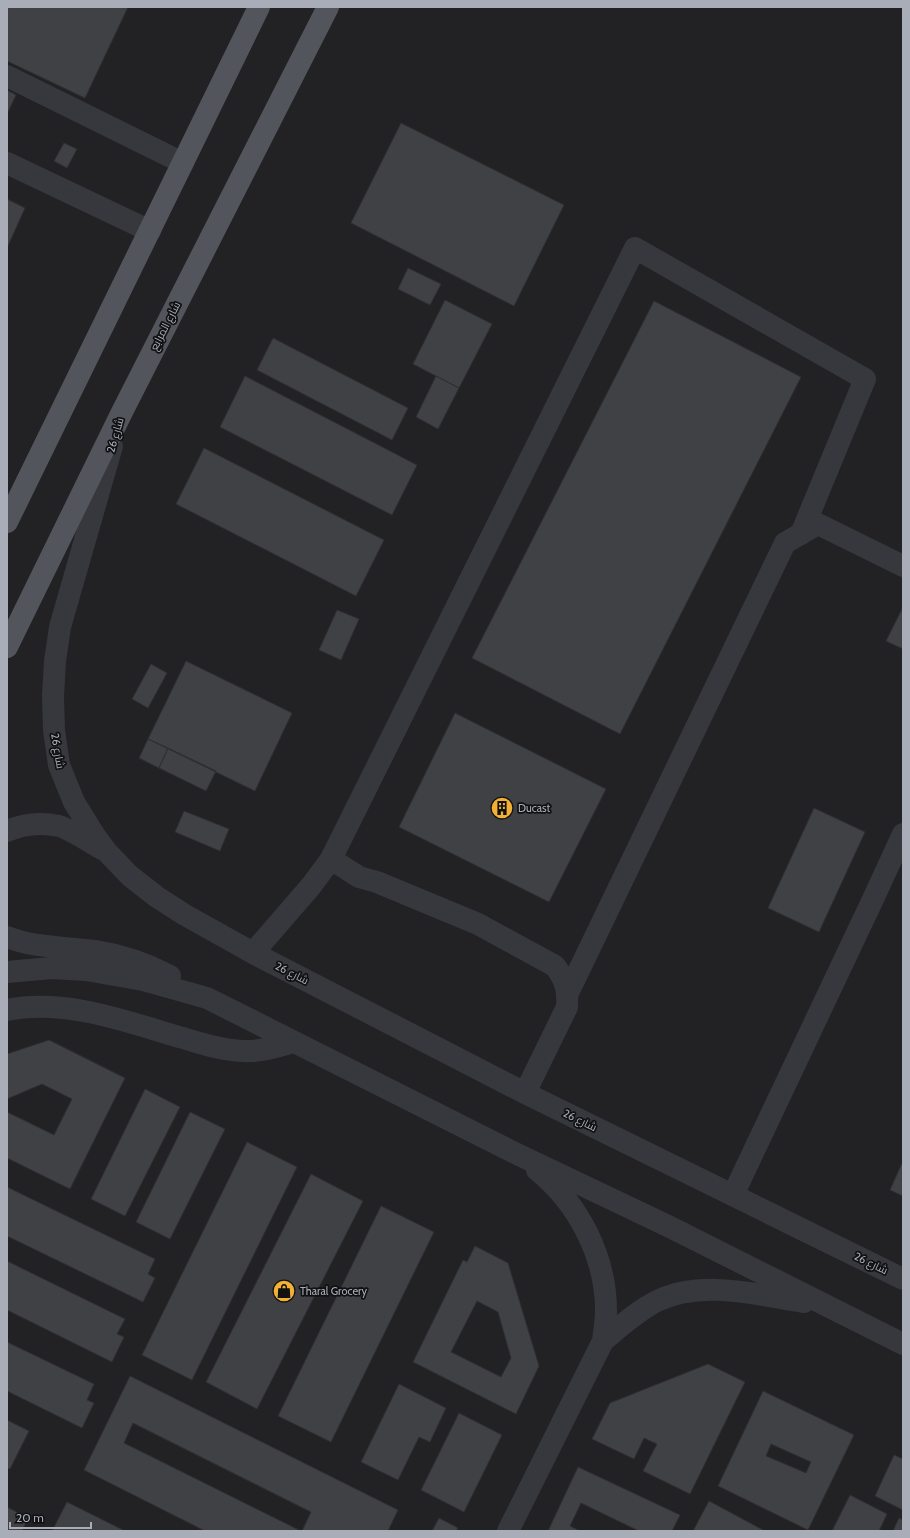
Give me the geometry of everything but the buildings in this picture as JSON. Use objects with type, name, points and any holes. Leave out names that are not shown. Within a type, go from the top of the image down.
[{"type":"main road","points":[[7,522],[259,7]]},
{"type":"main road","name":"شارع المرابع","points":[[7,647],[122,412],[328,7]]},
{"type":"main road","points":[[7,510],[21,493]]},
{"type":"street","points":[[7,76],[183,163]]},
{"type":"street","points":[[7,163],[150,231]]},
{"type":"street","points":[[253,953],[311,886],[331,859],[635,248],[865,379],[801,534]]},
{"type":"street","name":"شارع 26","points":[[122,412],[60,627],[55,661],[53,696],[54,730],[59,765],[74,802],[95,836],[107,852],[130,876],[157,897],[253,953],[526,1093],[903,1280]]},
{"type":"street","points":[[568,993],[785,543],[818,524],[903,566]]},
{"type":"street","points":[[7,831],[19,826],[39,824],[60,826],[107,852]]},
{"type":"street","points":[[733,1195],[903,834]]},
{"type":"street","points":[[331,859],[359,877],[377,882],[478,924],[555,966],[564,978],[568,993],[567,1007],[526,1093]]},
{"type":"street","points":[[7,937],[34,945],[96,951],[139,962],[162,972],[180,981],[207,998],[516,1154],[670,1227],[903,1344]]},
{"type":"street","points":[[7,972],[52,968],[86,970],[143,980],[207,998]]},
{"type":"street","points":[[7,1010],[43,1006],[75,1009],[106,1016],[227,1050],[261,1050],[293,1042]]},
{"type":"street","points":[[508,1531],[603,1341],[606,1310],[603,1280],[595,1249],[582,1222],[564,1196],[543,1174],[516,1154]]},
{"type":"street","points":[[603,1341],[636,1314],[657,1301],[677,1294],[699,1290],[720,1290],[824,1305]]},
{"type":"shaded area","points":[[7,7],[903,7],[903,1531],[7,1531]]},
{"type":"place","name":"Ducast","points":[[502,808]]},
{"type":"place","name":"Tharal Grocery","points":[[284,1291]]}]
